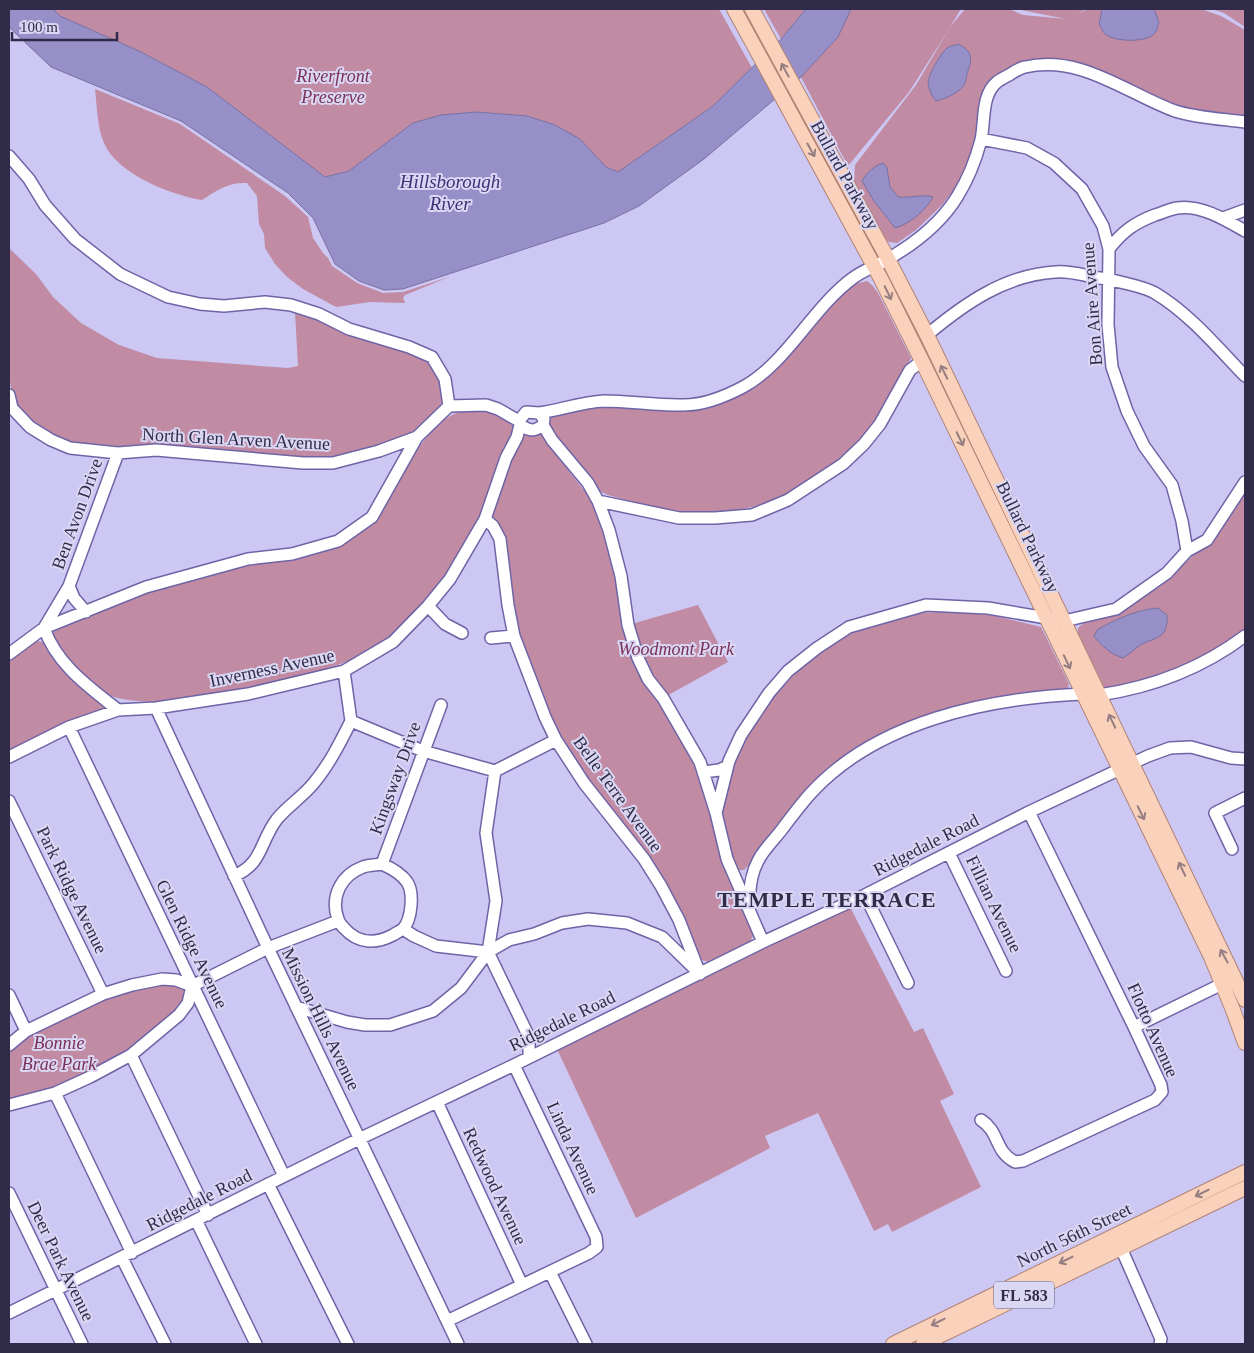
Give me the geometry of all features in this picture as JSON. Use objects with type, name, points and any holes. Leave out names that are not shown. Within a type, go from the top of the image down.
[{"type":"main road","name":"Bullard Parkway","points":[[734,9],[874,266],[922,361],[1082,694],[1126,766],[1245,1000]]},
{"type":"main road","name":"Bullard Parkway","points":[[752,9],[888,259],[927,335],[1064,621],[1099,695],[1126,766],[1222,984],[1245,1042]]},
{"type":"main road","name":"North 56th Street","points":[[923,1341],[1026,1279],[1245,1172]]},
{"type":"main road","name":"North 56th Street","points":[[893,1344],[923,1341],[980,1316],[1245,1188]]},
{"type":"main road","points":[[1121,1248],[1120,1244],[1127,1237],[1168,1216],[1175,1206]]},
{"type":"main road","points":[[1070,1273],[1104,1248],[1106,1240]]},
{"type":"main road","points":[[980,1316],[988,1307],[1024,1289],[1026,1279]]},
{"type":"street","points":[[532,422],[576,404],[604,401],[687,405],[718,398],[744,386],[770,368],[823,304],[854,276],[888,259],[922,235],[952,204],[966,178],[981,139],[987,98],[996,82],[1023,67],[1062,66],[1091,72],[1176,111],[1245,122]]},
{"type":"street","name":"Bon Aire Avenue","points":[[981,139],[1027,148],[1054,163],[1082,189],[1103,226],[1109,249],[1108,325],[1112,367],[1127,411],[1144,446],[1172,485],[1182,521],[1187,551]]},
{"type":"street","points":[[9,156],[29,179],[45,205],[74,239],[120,274],[168,297],[200,304],[224,306],[265,302],[291,305],[319,314],[349,330],[409,347],[432,357],[445,379],[449,406],[486,405],[532,422],[552,440],[588,483],[598,501],[609,530],[621,576],[628,625],[638,658],[648,679],[663,698],[682,729],[704,772],[727,859],[763,942]]},
{"type":"street","points":[[1109,249],[1121,234],[1142,220],[1178,208],[1198,209],[1223,218],[1245,231]]},
{"type":"street","points":[[1223,218],[1245,210]]},
{"type":"street","points":[[927,335],[953,312],[990,290],[1025,276],[1057,271],[1108,279],[1154,292],[1187,317],[1245,376]]},
{"type":"street","points":[[598,501],[679,518],[715,518],[752,515],[788,500],[843,464],[864,444],[880,424],[910,370],[922,361]]},
{"type":"street","name":"North Glen Arven Avenue","points":[[9,396],[10,409],[30,427],[50,440],[70,448],[118,453],[156,450],[303,463],[333,463],[379,451],[417,437],[449,406]]},
{"type":"street","name":"Inverness Avenue","points":[[9,756],[69,727],[118,710],[156,708],[248,694],[344,671],[392,642],[428,606],[450,579],[485,519],[506,458],[517,438],[532,422]]},
{"type":"street","points":[[9,654],[44,628],[146,587],[248,560],[292,554],[338,541],[372,517],[396,478],[417,437]]},
{"type":"street","name":"Ben Avon Drive","points":[[44,628],[69,586],[118,453]]},
{"type":"street","points":[[716,813],[726,767],[741,735],[769,694],[788,671],[817,648],[849,627],[926,605],[988,608],[1064,621],[1116,609],[1167,573],[1187,551],[1207,540],[1245,482]]},
{"type":"street","name":"Belle Terre Avenue","points":[[485,519],[493,526],[500,539],[508,605],[514,636],[534,691],[556,740],[584,783],[644,859],[661,886],[678,920],[700,974]]},
{"type":"street","name":"Ben Avon Drive","points":[[69,586],[74,598],[86,612]]},
{"type":"street","points":[[428,606],[446,624],[462,633]]},
{"type":"street","points":[[44,628],[50,643],[60,658],[77,676],[118,710]]},
{"type":"street","points":[[490,638],[514,636]]},
{"type":"street","points":[[1099,695],[1168,679],[1215,657],[1245,636]]},
{"type":"street","points":[[234,876],[246,871],[253,863],[278,818],[312,785],[328,765],[352,721],[344,671]]},
{"type":"street","points":[[737,882],[758,861],[812,791],[843,764],[900,731],[930,719],[996,703],[1082,694]]},
{"type":"street","name":"Kingsway Drive","points":[[382,864],[441,705]]},
{"type":"street","name":"Mission Hills Avenue","points":[[156,708],[296,1007],[458,1344]]},
{"type":"street","points":[[352,721],[423,751],[496,771],[556,740]]},
{"type":"street","name":"Glen Ridge Avenue","points":[[69,727],[284,1176]]},
{"type":"street","name":"Ridgedale Road","points":[[9,1313],[359,1139],[1126,766],[1165,749],[1191,747],[1231,758],[1245,759]]},
{"type":"street","points":[[704,772],[726,767]]},
{"type":"street","points":[[496,771],[486,833],[496,901],[488,952],[529,1037],[529,1056]]},
{"type":"street","points":[[1232,849],[1215,812],[1245,798]]},
{"type":"street","name":"Park Ridge Avenue","points":[[9,801],[103,994]]},
{"type":"street","name":"Flotto Avenue","points":[[981,1120],[990,1126],[1003,1153],[1016,1162],[1023,1161],[1155,1100],[1162,1092],[1161,1085],[1134,1027],[1029,812]]},
{"type":"street","name":"Fillian Avenue","points":[[949,853],[1006,971]]},
{"type":"street","points":[[750,912],[749,892],[758,861]]},
{"type":"street","points":[[382,864],[395,870],[408,883],[412,901],[410,913],[403,928],[378,942],[366,941],[351,936],[338,921],[335,900],[340,884],[351,873],[364,866],[382,864]]},
{"type":"street","points":[[864,895],[908,983]]},
{"type":"street","points":[[296,1007],[347,1022],[365,1025],[390,1025],[433,1011],[461,988],[488,952],[509,940],[534,934],[562,923],[588,918],[627,923],[662,937],[700,974]]},
{"type":"street","points":[[9,1045],[26,1031],[103,994],[132,985],[162,979],[176,980],[192,986],[268,948],[338,921]]},
{"type":"street","points":[[403,928],[414,936],[436,946],[488,952]]},
{"type":"street","points":[[1134,1027],[1222,984]]},
{"type":"street","points":[[9,1104],[55,1093],[131,1055],[179,1015],[188,1003],[192,986]]},
{"type":"street","points":[[9,995],[26,1031]]},
{"type":"street","points":[[131,1055],[208,1215]]},
{"type":"street","name":"Linda Avenue","points":[[514,1065],[596,1237],[597,1247],[589,1253],[550,1272]]},
{"type":"street","points":[[55,1093],[165,1344]]},
{"type":"street","name":"Redwood Avenue","points":[[437,1102],[522,1284]]},
{"type":"street","points":[[268,1184],[348,1344]]},
{"type":"street","name":"Deer Park Avenue","points":[[9,1193],[82,1344]]},
{"type":"street","points":[[196,1220],[256,1344]]},
{"type":"street","points":[[1121,1248],[1161,1339],[1160,1344]]},
{"type":"street","points":[[447,1321],[550,1272],[586,1344]]},
{"type":"green space","name":"Riverfront Preserve","points":[[53,9],[719,9],[752,68],[713,106],[618,172],[606,167],[580,139],[413,123],[349,171],[325,177],[207,87],[141,52],[60,16]]},
{"type":"green space","points":[[764,9],[806,9],[781,39]]},
{"type":"green space","points":[[851,9],[961,9],[950,27],[965,9],[1009,9],[1023,15],[1066,19],[1016,9],[1086,9],[1078,14],[1088,9],[1201,9],[1221,16],[1245,30],[1245,118],[1174,105],[1051,62],[992,82],[971,159],[957,186],[942,205],[916,230],[897,243],[889,242],[885,239],[854,181],[855,165],[916,85],[949,29],[909,92],[848,166],[801,77],[838,37]]},
{"type":"green space","points":[[1212,9],[1245,9],[1245,27],[1224,13]]},
{"type":"green space","points":[[95,89],[180,124],[285,196],[308,217],[313,238],[332,266],[357,283],[383,293],[403,292],[449,277],[405,295],[403,298],[405,303],[370,302],[336,307],[303,289],[287,277],[275,264],[265,248],[264,234],[259,224],[257,196],[247,183],[229,185],[202,200],[161,188],[146,181],[120,164],[111,154],[102,137]]},
{"type":"green space","points":[[9,248],[36,274],[53,297],[81,323],[119,345],[157,358],[288,368],[298,366],[295,312],[309,314],[343,333],[406,352],[427,361],[440,380],[443,401],[433,419],[413,432],[388,443],[333,459],[91,446],[59,438],[31,422],[16,404],[12,393],[8,353]]},
{"type":"green space","points":[[867,281],[878,293],[911,358],[876,422],[862,440],[839,462],[784,498],[729,512],[692,515],[659,509],[608,495],[597,490],[559,443],[547,421],[550,418],[584,406],[646,407],[746,391],[827,307],[855,284]]},
{"type":"green space","points":[[465,410],[504,414],[518,426],[486,503],[462,550],[430,594],[398,630],[370,651],[330,668],[237,691],[171,701],[149,702],[129,700],[103,692],[76,671],[55,644],[52,636],[54,631],[132,595],[206,574],[291,558],[351,536],[432,430],[455,413]]},
{"type":"green space","points":[[541,433],[546,437],[548,444],[586,493],[592,497],[604,529],[630,647],[647,687],[674,723],[689,752],[754,934],[749,944],[708,962],[699,959],[617,820],[561,740],[547,713],[518,635],[511,599],[506,542],[504,534],[491,514],[514,451],[522,437],[528,434]]},
{"type":"green space","points":[[1245,488],[1245,629],[1207,656],[1176,672],[1158,678],[1107,689],[1101,685],[1078,635],[1078,628],[1085,622],[1107,615],[1133,603],[1161,586],[1217,533]]},
{"type":"green space","name":"Woodmont Park","points":[[698,605],[728,662],[663,698],[628,625]]},
{"type":"green space","points":[[916,613],[983,613],[1041,627],[1069,684],[1067,690],[1007,695],[940,711],[911,721],[876,740],[809,788],[752,862],[744,870],[739,870],[735,867],[723,838],[721,796],[742,741],[776,689],[806,662],[842,637],[861,628]]},
{"type":"green space","points":[[36,641],[48,645],[103,703],[105,709],[35,737],[9,750],[9,657]]},
{"type":"green space","points":[[850,907],[914,1032],[923,1028],[954,1094],[940,1101],[981,1187],[892,1232],[888,1224],[874,1231],[818,1113],[765,1136],[770,1148],[636,1218],[557,1049]]},
{"type":"green space","name":"Bonnie Brae Park","points":[[162,982],[186,987],[186,1001],[129,1052],[54,1090],[9,1101],[9,1049],[28,1034],[104,998]]},
{"type":"water","name":"Hillsborough River","points":[[9,9],[53,9],[60,16],[141,52],[207,87],[325,177],[349,171],[413,123],[441,115],[476,112],[527,116],[555,125],[580,139],[606,167],[618,172],[713,106],[781,39],[806,9],[851,9],[838,37],[801,77],[704,159],[639,206],[604,223],[403,289],[384,290],[359,281],[335,264],[313,218],[288,193],[181,121],[51,67],[9,27]]},
{"type":"water","points":[[1102,9],[1154,9],[1159,22],[1155,33],[1151,36],[1138,40],[1115,39],[1104,33],[1099,24]]},
{"type":"water","points":[[958,44],[967,50],[971,60],[965,83],[955,93],[936,101],[928,85],[930,75],[944,51],[948,47]]},
{"type":"water","points":[[883,163],[887,168],[890,187],[898,197],[933,197],[917,216],[895,228],[874,201],[862,181],[871,170]]},
{"type":"water","points":[[1158,608],[1167,615],[1166,628],[1162,635],[1142,644],[1123,658],[1107,649],[1094,636],[1097,630],[1119,619],[1134,613]]},
{"type":"district","name":"TEMPLE TERRACE","points":[[827,899]]}]
